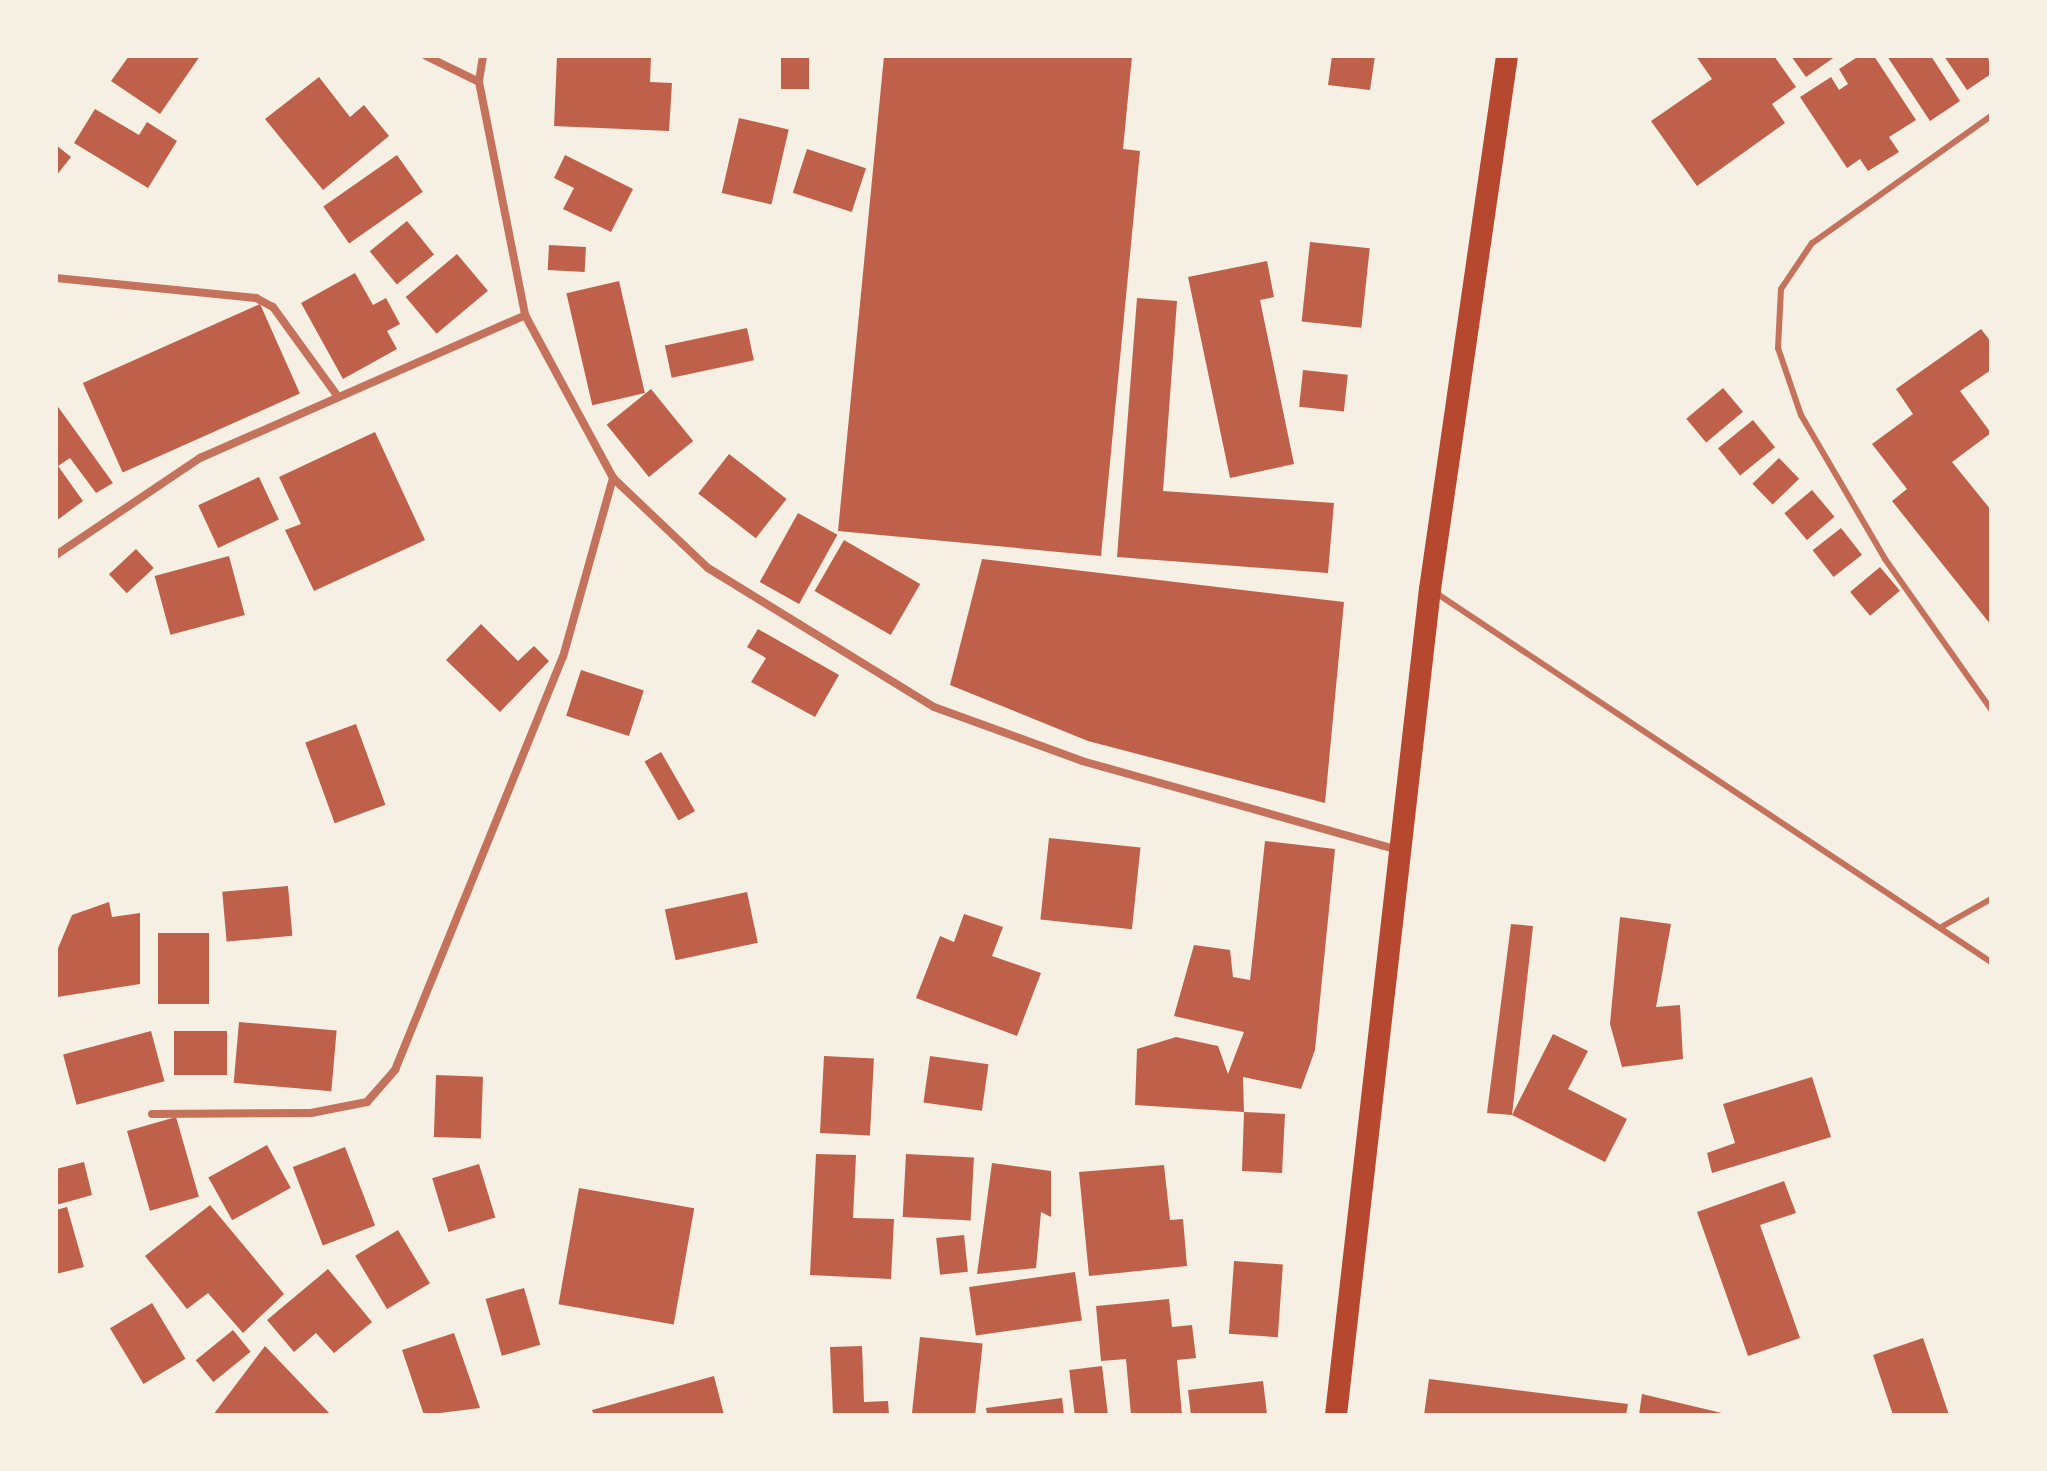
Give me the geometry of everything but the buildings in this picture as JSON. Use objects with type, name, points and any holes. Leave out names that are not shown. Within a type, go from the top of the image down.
[{"type":"highway","points":[[1336,1415],[1430,589],[1507,56]]},
{"type":"street","points":[[426,56],[479,82]]},
{"type":"street","points":[[483,56],[479,82],[525,315],[613,478],[708,568],[934,707],[1082,761],[1400,850]]},
{"type":"street","points":[[56,278],[256,298],[273,307],[336,394]]},
{"type":"street","points":[[56,555],[200,458],[336,394],[525,315]]},
{"type":"street","points":[[152,1114],[311,1113],[367,1102],[395,1070],[563,657],[613,478]]},
{"type":"lane","points":[[1991,116],[1812,243],[1781,289],[1778,348],[1801,415],[1885,559],[1991,709]]},
{"type":"lane","points":[[1430,589],[1943,926],[1991,962]]},
{"type":"lane","points":[[1943,926],[1991,899]]}]
